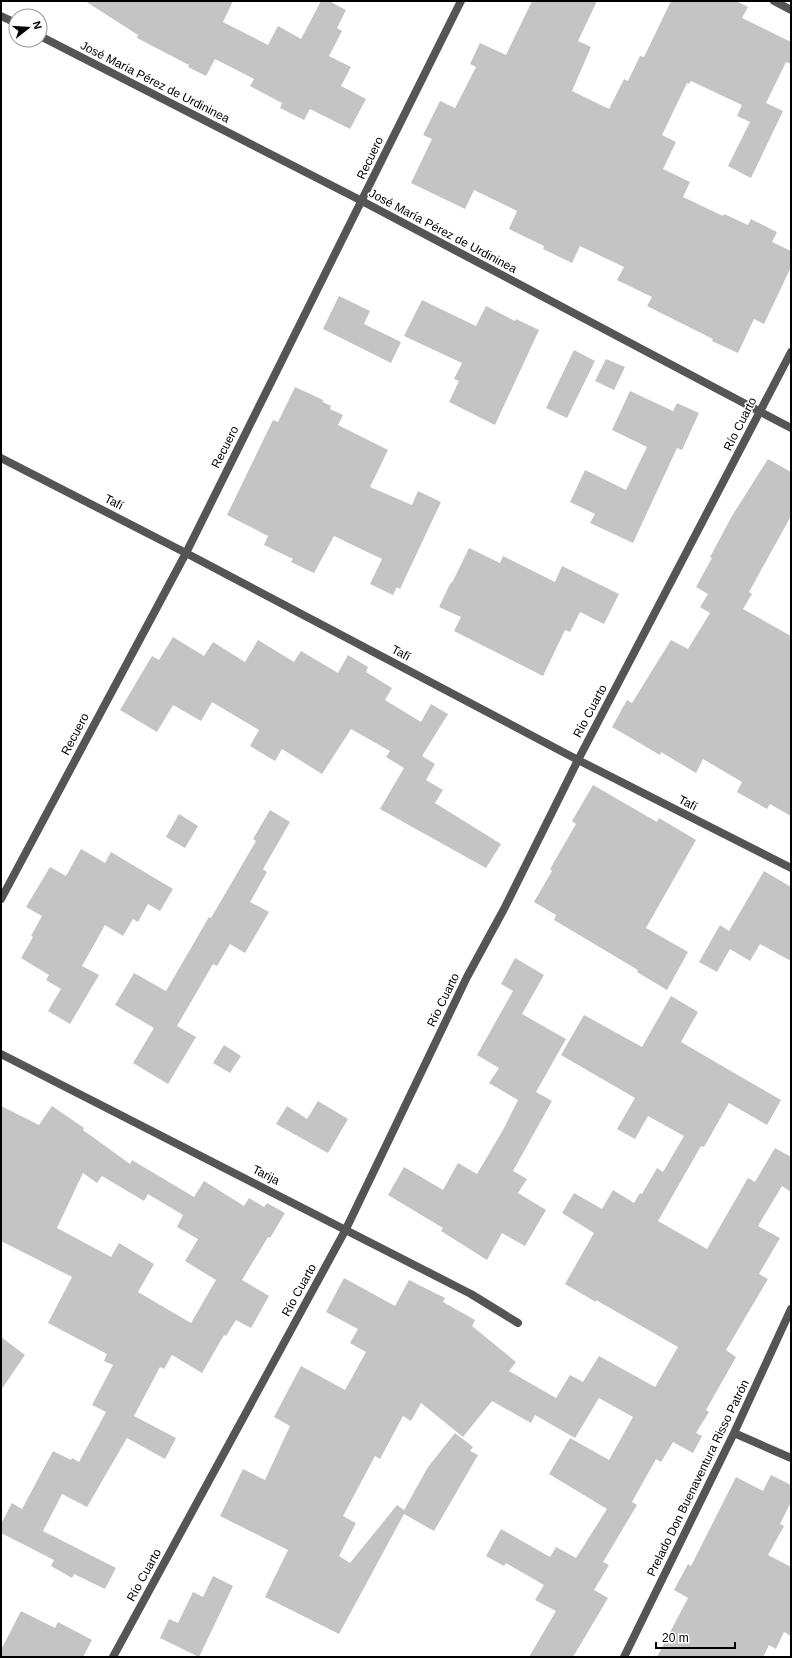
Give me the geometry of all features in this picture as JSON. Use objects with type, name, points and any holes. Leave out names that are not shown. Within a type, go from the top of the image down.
[{"type":"street","name":"Recuero","points":[[1,899],[186,553],[461,1]]},
{"type":"street","points":[[774,1],[791,10]]},
{"type":"street","name":"José María Pérez de Urdininea","points":[[48,40],[362,201],[791,428]]},
{"type":"street","name":"Río Cuarto","points":[[113,1657],[346,1229],[467,977],[504,909],[578,760],[791,352]]},
{"type":"street","name":"Tafí","points":[[1,458],[186,553],[578,760],[791,868]]},
{"type":"street","name":"Tarija","points":[[1,1054],[471,1294],[518,1323]]},
{"type":"street","name":"Prelado Don Buenaventura Risso Patrón","points":[[624,1657],[734,1433],[791,1309]]},
{"type":"street","points":[[734,1433],[791,1458]]},
{"type":"building","points":[[85,1],[233,1],[223,22],[268,45],[278,26],[301,39],[321,1],[329,1],[346,10],[337,28],[342,31],[329,56],[351,67],[341,86],[366,99],[350,129],[310,109],[304,120],[280,108],[282,103],[250,86],[254,79],[215,59],[206,76],[188,67],[189,65],[137,38],[138,35]]},
{"type":"building","points":[[532,1],[597,1],[578,41],[591,47],[572,91],[609,109],[624,79],[628,81],[640,56],[644,57],[671,1],[736,1],[748,7],[742,18],[791,42],[791,64],[786,62],[766,103],[783,111],[751,178],[728,166],[750,122],[737,116],[742,105],[691,81],[689,84],[687,83],[662,135],[676,142],[663,169],[690,182],[683,197],[723,216],[724,214],[748,225],[751,219],[777,232],[772,242],[791,251],[791,267],[764,324],[754,319],[738,353],[712,341],[713,339],[647,306],[652,297],[617,280],[624,267],[580,246],[572,263],[543,249],[544,246],[509,229],[517,211],[474,190],[465,209],[411,183],[432,139],[423,135],[440,101],[455,108],[476,67],[470,64],[480,43],[506,55]]},
{"type":"building","points":[[339,296],[370,311],[364,324],[401,342],[391,363],[323,329]]},
{"type":"building","points":[[422,300],[476,326],[486,306],[515,321],[516,319],[539,330],[495,425],[449,402],[459,381],[454,379],[462,363],[404,336]]},
{"type":"building","points":[[574,350],[595,361],[567,418],[546,408]]},
{"type":"building","points":[[606,359],[625,367],[614,390],[595,381]]},
{"type":"building","points":[[295,387],[323,400],[323,402],[331,406],[330,409],[343,415],[338,425],[388,450],[370,487],[412,505],[418,491],[441,502],[400,589],[397,587],[393,595],[370,584],[382,559],[334,536],[314,573],[291,562],[293,559],[264,545],[268,536],[227,515],[273,420],[278,422]]},
{"type":"building","points":[[630,391],[673,411],[677,403],[699,413],[682,450],[677,448],[633,543],[590,523],[595,514],[570,502],[585,470],[626,490],[647,447],[612,430]]},
{"type":"building","points":[[768,459],[791,472],[791,516],[749,592],[752,594],[743,609],[791,636],[791,816],[770,804],[767,809],[737,792],[742,782],[703,759],[696,773],[661,752],[660,755],[612,727],[627,700],[632,703],[671,640],[688,649],[710,613],[700,607],[708,594],[696,587],[732,516]]},
{"type":"building","points":[[469,548],[500,563],[503,556],[555,582],[562,566],[619,594],[604,624],[580,612],[570,632],[565,630],[543,676],[454,631],[461,617],[439,607]]},
{"type":"building","points":[[173,637],[204,656],[213,642],[245,662],[258,640],[294,662],[301,651],[338,673],[348,655],[368,667],[366,672],[392,688],[385,700],[421,722],[431,704],[448,714],[422,756],[435,764],[426,780],[443,790],[435,803],[501,844],[486,868],[380,809],[404,768],[386,757],[390,751],[351,729],[322,774],[282,749],[275,761],[250,746],[259,730],[212,702],[201,721],[173,705],[157,732],[120,710],[152,656],[159,660]]},
{"type":"building","points":[[593,785],[657,822],[659,818],[696,840],[646,928],[688,952],[667,990],[637,972],[638,970],[554,920],[556,915],[534,902],[552,871],[550,869],[576,824],[572,821]]},
{"type":"building","points":[[270,810],[290,822],[263,869],[267,872],[250,902],[269,912],[245,953],[230,944],[217,966],[213,964],[177,1026],[196,1037],[168,1084],[133,1063],[154,1028],[115,1005],[134,973],[166,991],[209,917],[211,918],[256,841],[253,839]]},
{"type":"building","points":[[179,814],[198,826],[185,848],[166,837]]},
{"type":"building","points":[[81,849],[105,863],[111,852],[173,889],[160,911],[148,904],[138,922],[133,919],[123,936],[105,925],[82,966],[99,975],[70,1024],[48,1011],[61,989],[46,980],[49,975],[21,958],[33,937],[31,936],[42,916],[26,907],[50,867],[66,876]]},
{"type":"building","points":[[764,871],[791,887],[791,961],[760,944],[750,961],[730,949],[717,972],[699,962],[720,925],[729,931]]},
{"type":"building","points":[[515,958],[544,975],[522,1014],[566,1039],[536,1092],[552,1101],[513,1171],[527,1179],[518,1193],[546,1210],[525,1246],[502,1233],[487,1260],[441,1231],[443,1228],[388,1195],[404,1167],[443,1190],[458,1163],[477,1174],[503,1130],[518,1100],[489,1083],[499,1068],[477,1055],[513,991],[501,984]]},
{"type":"building","points":[[671,996],[698,1012],[681,1042],[781,1100],[767,1125],[729,1103],[704,1147],[701,1146],[658,1221],[707,1249],[748,1178],[755,1182],[775,1148],[791,1157],[791,1192],[782,1186],[758,1226],[780,1238],[759,1274],[768,1279],[726,1350],[736,1357],[706,1410],[709,1412],[696,1433],[702,1436],[693,1453],[673,1442],[661,1462],[656,1459],[632,1502],[637,1505],[603,1562],[609,1565],[594,1590],[608,1598],[573,1657],[529,1657],[556,1611],[535,1600],[544,1585],[506,1563],[504,1566],[486,1556],[501,1529],[550,1557],[556,1547],[576,1558],[607,1509],[549,1474],[570,1438],[609,1460],[633,1417],[599,1398],[575,1438],[535,1415],[531,1423],[492,1401],[463,1437],[421,1403],[411,1421],[403,1416],[380,1459],[375,1456],[343,1516],[356,1523],[339,1556],[350,1563],[397,1505],[404,1510],[428,1467],[455,1433],[473,1447],[470,1451],[478,1455],[434,1531],[404,1514],[339,1634],[265,1597],[288,1550],[220,1516],[243,1469],[265,1480],[290,1426],[274,1417],[301,1366],[345,1390],[366,1352],[350,1343],[358,1329],[326,1312],[344,1278],[395,1306],[409,1280],[445,1298],[443,1302],[475,1320],[472,1326],[516,1362],[509,1371],[556,1398],[570,1375],[583,1382],[599,1356],[655,1387],[678,1347],[565,1284],[594,1233],[562,1213],[574,1193],[602,1209],[613,1190],[634,1203],[640,1193],[642,1194],[657,1168],[663,1172],[684,1136],[648,1116],[635,1139],[617,1129],[635,1098],[561,1055],[584,1015],[642,1047]]},
{"type":"building","points":[[224,1045],[241,1056],[230,1073],[213,1063]]},
{"type":"building","points":[[318,1101],[348,1119],[328,1153],[276,1124],[287,1106],[307,1119]]},
{"type":"building","points":[[1,1106],[39,1125],[52,1106],[84,1128],[83,1130],[130,1164],[132,1160],[194,1197],[204,1181],[244,1206],[249,1198],[264,1207],[267,1203],[285,1213],[270,1238],[268,1237],[242,1280],[269,1296],[251,1328],[236,1320],[226,1336],[224,1335],[202,1373],[172,1355],[164,1369],[160,1367],[134,1416],[176,1438],[165,1459],[127,1438],[87,1507],[62,1494],[43,1531],[116,1568],[105,1589],[74,1574],[72,1578],[51,1566],[54,1560],[1,1533],[1,1524],[12,1503],[22,1509],[53,1451],[71,1460],[72,1458],[79,1462],[106,1412],[92,1405],[113,1365],[104,1361],[107,1354],[48,1323],[72,1277],[1,1241]],"holes":[[[83,1173],[97,1183],[102,1176],[144,1201],[148,1194],[183,1215],[177,1227],[198,1239],[185,1261],[216,1280],[191,1323],[138,1292],[154,1264],[119,1243],[111,1257],[57,1228]]]},
{"type":"building","points":[[1,1337],[25,1355],[1,1390]]},
{"type":"building","points":[[771,1475],[791,1485],[791,1502],[780,1524],[784,1526],[768,1555],[791,1567],[791,1636],[784,1632],[776,1649],[769,1645],[763,1657],[657,1657],[688,1598],[674,1590],[688,1564],[691,1566],[736,1477],[763,1491]]},
{"type":"building","points":[[213,1576],[233,1586],[199,1657],[160,1638],[169,1619],[178,1623],[193,1592],[203,1597]]},
{"type":"building","points":[[21,1611],[55,1628],[58,1622],[92,1640],[83,1657],[1,1657],[1,1650]]}]
